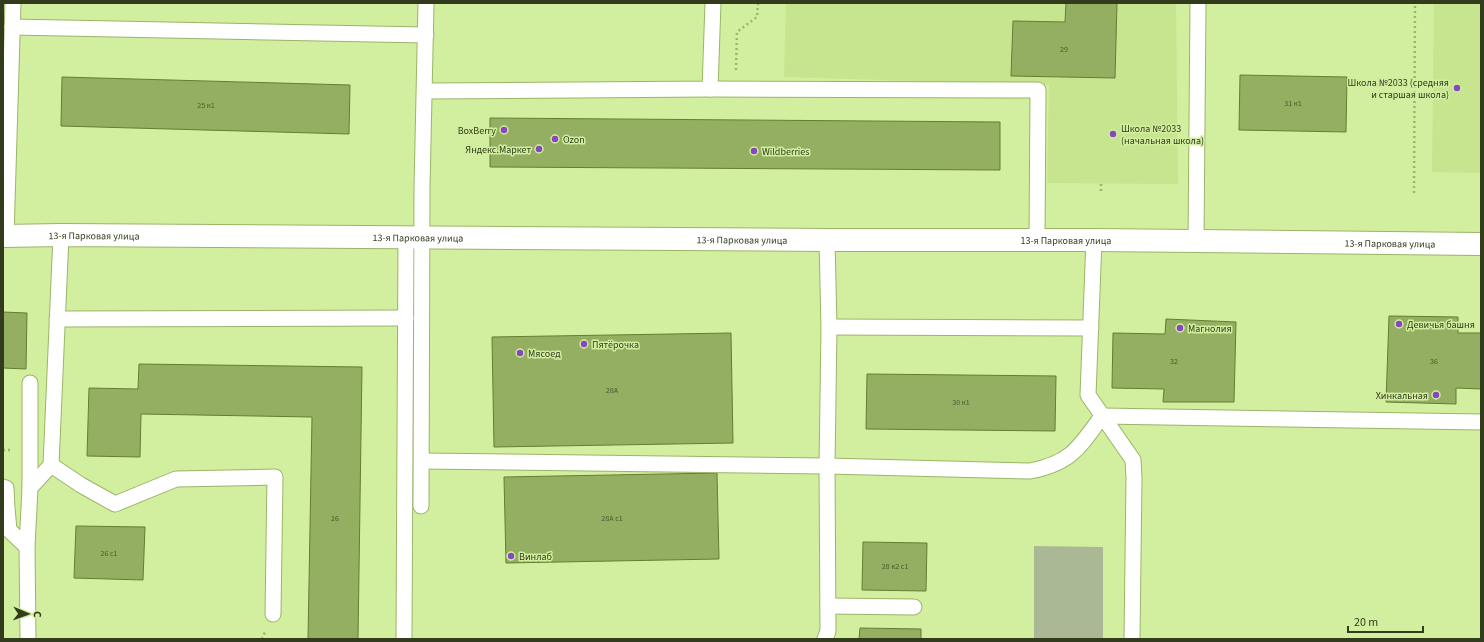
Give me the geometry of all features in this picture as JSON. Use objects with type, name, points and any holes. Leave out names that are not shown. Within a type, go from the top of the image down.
[{"type":"street","name":"13-я Парковая улица","points":[[5,236],[61,235],[828,240],[1094,240],[1481,244]]},
{"type":"lane","points":[[5,236],[13,3]]},
{"type":"lane","points":[[404,639],[406,318],[414,237],[425,91],[426,3]]},
{"type":"lane","points":[[710,89],[713,3]]},
{"type":"lane","points":[[1196,241],[1198,3]]},
{"type":"lane","points":[[12,27],[426,35]]},
{"type":"lane","points":[[425,91],[710,89],[1038,90],[1036,240]]},
{"type":"lane","points":[[30,488],[51,465],[61,235]]},
{"type":"lane","points":[[414,237],[422,461],[421,506]]},
{"type":"lane","points":[[825,639],[828,631],[828,240]]},
{"type":"lane","points":[[1094,240],[1088,395],[1132,460],[1134,478],[1132,639]]},
{"type":"lane","points":[[57,319],[406,318]]},
{"type":"lane","points":[[829,327],[1090,328]]},
{"type":"lane","points":[[28,639],[27,547],[30,488],[30,383]]},
{"type":"lane","points":[[422,461],[827,466],[1030,471],[1047,468],[1066,459],[1082,444],[1102,416]]},
{"type":"lane","points":[[1102,416],[1481,422]]},
{"type":"lane","points":[[51,465],[81,485],[115,504],[176,479],[275,477],[273,614]]},
{"type":"lane","points":[[3,487],[6,488],[6,508],[9,530],[27,547]]},
{"type":"lane","points":[[828,606],[914,607]]},
{"type":"path","points":[[735,90],[737,32],[757,17],[758,3]]},
{"type":"path","points":[[1414,193],[1415,3]]},
{"type":"path","points":[[1101,184],[1102,193]]},
{"type":"shaded area","name":"Школа №2033 (начальная школа)","points":[[786,3],[1176,3],[1178,184],[1047,183],[1049,85],[784,77]]},
{"type":"shaded area","name":"Школа №2033 (средняя и старшая школа)","points":[[1434,3],[1481,3],[1481,173],[1432,172]]},
{"type":"shaded area","points":[[1034,546],[1103,547],[1103,639],[1034,639]]},
{"type":"building","points":[[1066,3],[1117,3],[1115,78],[1011,76],[1013,21],[1065,22]]},
{"type":"building","points":[[1240,75],[1347,77],[1346,132],[1239,130]]},
{"type":"building","points":[[62,77],[350,85],[349,134],[61,126]]},
{"type":"building","points":[[490,118],[1000,122],[1000,170],[490,167]]},
{"type":"building","points":[[3,312],[27,313],[26,369],[3,368]]},
{"type":"building","points":[[1389,316],[1458,317],[1458,333],[1481,333],[1481,389],[1456,388],[1456,404],[1386,402]]},
{"type":"building","points":[[1166,319],[1236,322],[1234,402],[1163,402],[1164,389],[1112,388],[1113,333],[1165,334]]},
{"type":"building","points":[[731,333],[733,443],[494,447],[492,337]]},
{"type":"building","points":[[139,364],[362,367],[358,639],[308,639],[312,417],[141,414],[140,457],[87,456],[89,388],[138,389]]},
{"type":"building","points":[[867,374],[1056,376],[1055,431],[866,429]]},
{"type":"building","points":[[717,473],[719,559],[506,563],[504,477]]},
{"type":"building","points":[[76,526],[145,527],[143,580],[74,578]]},
{"type":"building","points":[[863,542],[927,543],[926,591],[862,590]]},
{"type":"building","points":[[860,628],[921,629],[921,639],[859,639]]},
{"type":"place","name":"Школа №2033 (средняя и старшая школа)","points":[[1457,88]]},
{"type":"place","name":"BoxBerry","points":[[504,130]]},
{"type":"place","name":"Школа №2033 (начальная школа)","points":[[1113,134]]},
{"type":"place","name":"Ozon","points":[[555,139]]},
{"type":"place","name":"Яндекс.Маркет","points":[[539,149]]},
{"type":"place","name":"Wildberries","points":[[754,151]]},
{"type":"place","name":"Девичья башня","points":[[1399,324]]},
{"type":"place","name":"Магнолия","points":[[1180,328]]},
{"type":"place","name":"Пятёрочка","points":[[584,344]]},
{"type":"place","name":"Мясоед","points":[[520,353]]},
{"type":"place","name":"Хинкальная","points":[[1436,395]]},
{"type":"place","name":"Винлаб","points":[[511,556]]}]
